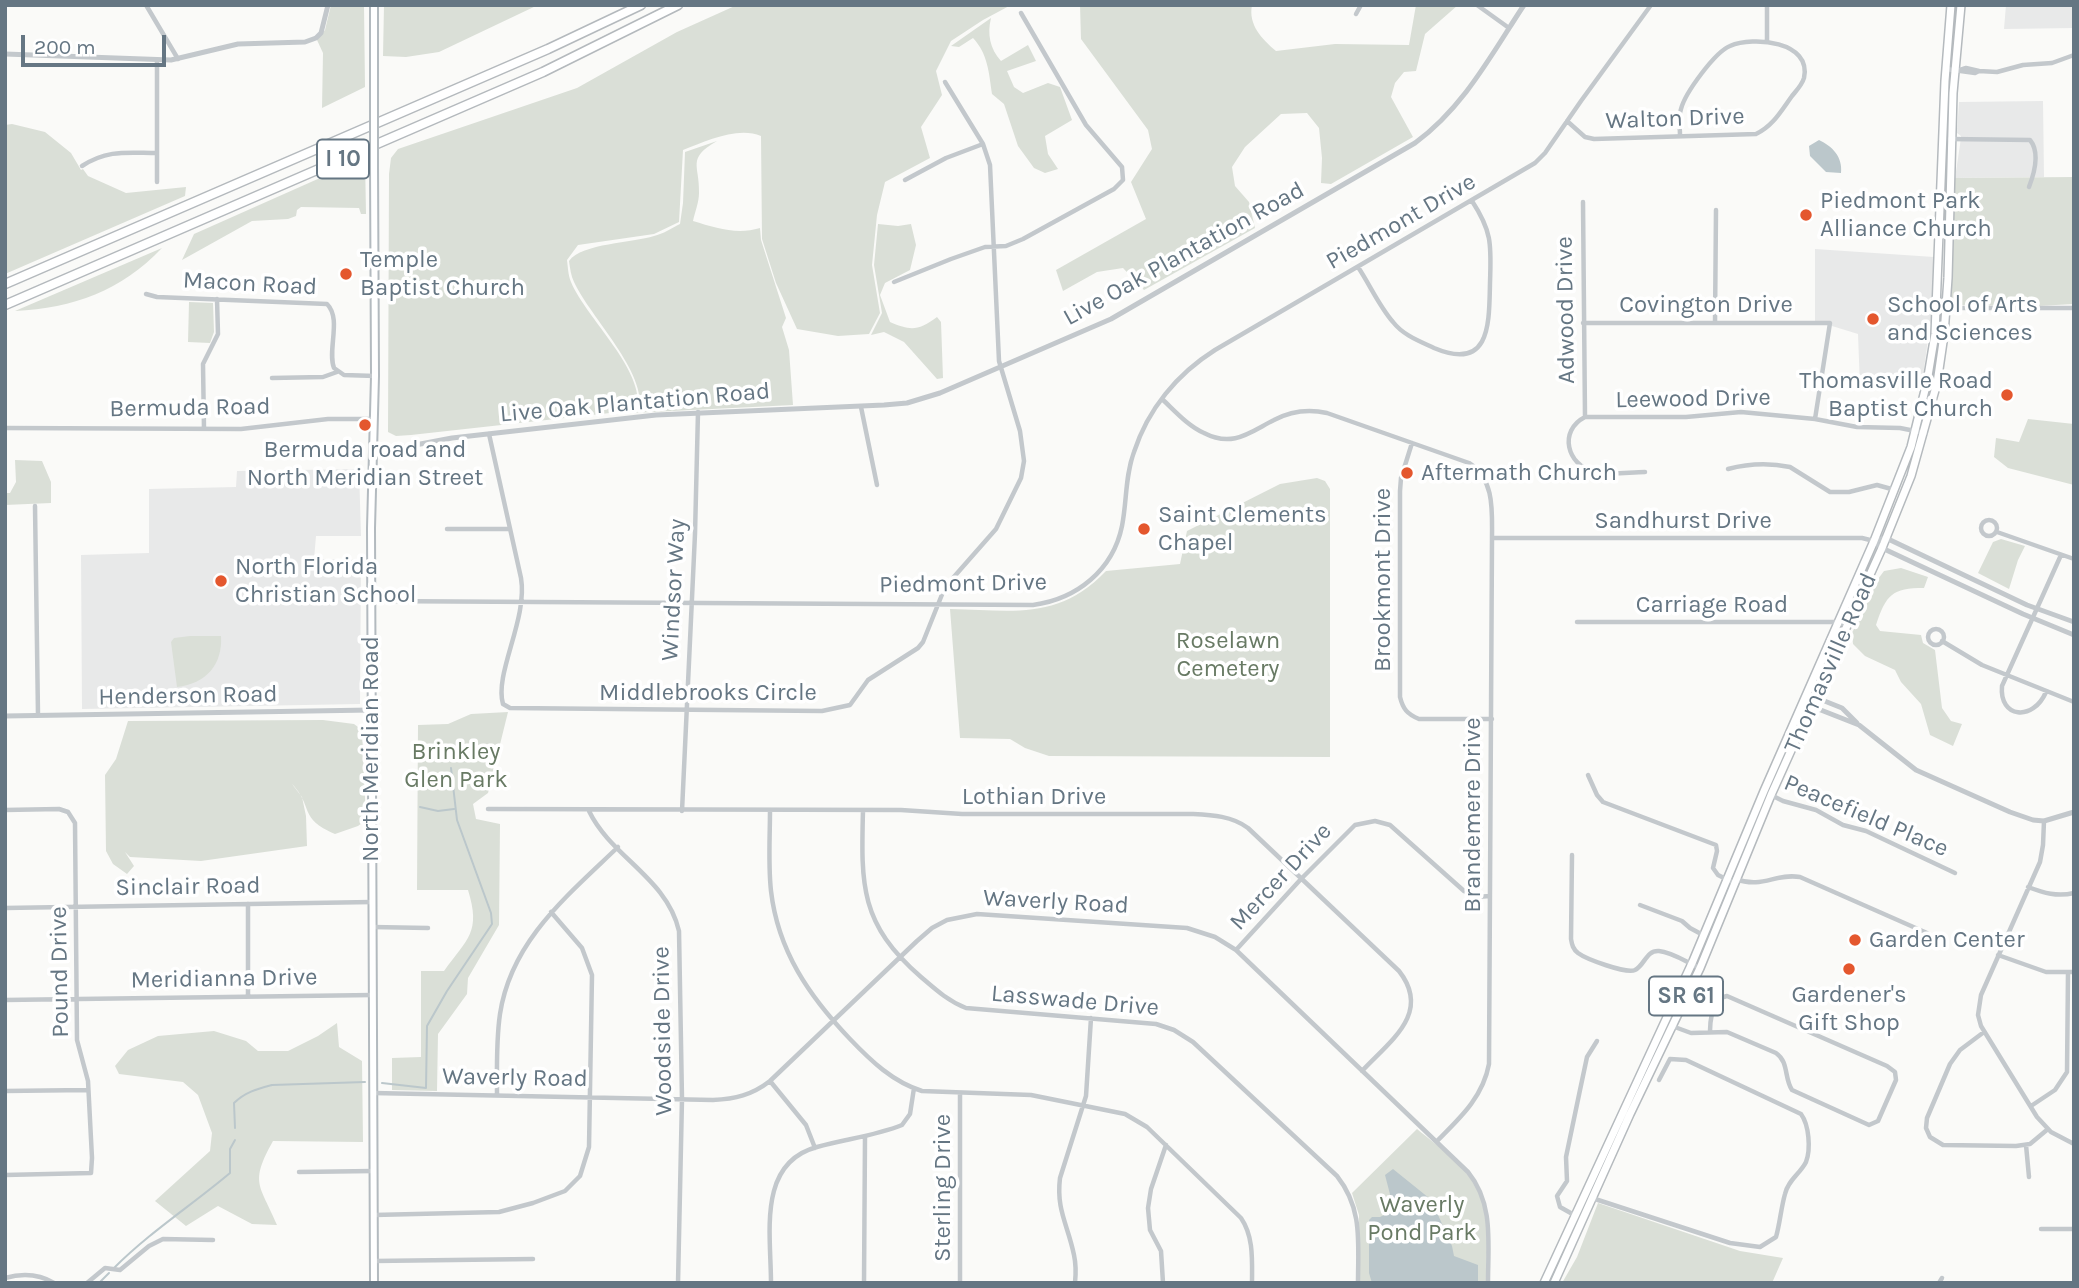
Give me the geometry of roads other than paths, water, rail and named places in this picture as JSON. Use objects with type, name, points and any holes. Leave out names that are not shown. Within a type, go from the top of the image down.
[{"type":"highway","name":"I 10","points":[[5,284],[548,49],[641,5]]},
{"type":"highway","name":"I 10","points":[[5,305],[543,72],[678,5]]},
{"type":"main road","name":"North Meridian Road","points":[[374,5],[375,376],[371,601],[374,1283]]},
{"type":"main road","name":"Thomasville Road","points":[[1553,1283],[1663,1022],[1731,879],[1768,793],[1807,693],[1896,490],[1915,430],[1942,308],[1942,139],[1951,5]]},
{"type":"main road","name":"Thomasville Road","points":[[1768,793],[1812,706],[1882,548],[1925,433],[1937,383],[1949,242],[1952,139],[1961,5]]},
{"type":"main road","points":[[1941,185],[1951,185]]},
{"type":"main road","points":[[1940,241],[1949,242]]},
{"type":"main road","name":"Thomasville Road","points":[[1639,1083],[1700,968],[1731,879]]},
{"type":"main road","points":[[1663,1022],[1671,1026]]},
{"type":"main road","name":"Thomasville Road","points":[[1544,1283],[1579,1217]]},
{"type":"street","points":[[146,5],[178,59]]},
{"type":"street","points":[[5,54],[157,60],[178,59],[238,44],[311,41],[322,30],[328,5]]},
{"type":"street","points":[[1356,14],[1361,5]]},
{"type":"street","points":[[1477,5],[1509,28]]},
{"type":"street","name":"Live Oak Plantation Road","points":[[373,453],[488,433],[698,412],[861,407],[915,401],[1000,369],[1089,330],[1141,303],[1415,143],[1442,122],[1459,103],[1524,5]]},
{"type":"street","name":"Piedmont Drive","points":[[371,601],[1043,603],[1072,594],[1093,579],[1116,545],[1122,525],[1126,481],[1133,454],[1145,426],[1182,375],[1201,359],[1542,158],[1651,5]]},
{"type":"street","points":[[1680,135],[1681,107],[1721,51],[1732,45],[1767,42],[1768,5]]},
{"type":"street","points":[[894,282],[951,259],[1006,246],[1041,230],[1121,183],[1124,176],[1119,161],[1086,125],[1021,13]]},
{"type":"street","name":"Walton Drive","points":[[1567,121],[1589,138],[1756,134],[1773,122],[1804,78],[1803,63],[1792,50],[1767,42]]},
{"type":"street","points":[[1946,69],[1975,73],[1997,72],[2023,65],[2052,63],[2074,55]]},
{"type":"street","points":[[157,60],[157,182]]},
{"type":"street","name":"Middlebrooks Circle","points":[[488,433],[521,578],[523,601],[505,672],[502,695],[505,705],[510,708],[576,710],[822,711],[846,706],[868,680],[918,648],[926,637],[937,604],[949,581],[996,529],[1021,478],[1024,461],[1020,431],[1000,369],[988,157],[945,82]]},
{"type":"street","points":[[1942,139],[2031,140],[2034,146],[2035,173],[2029,187]]},
{"type":"street","points":[[905,180],[946,158],[982,144]]},
{"type":"street","points":[[82,166],[103,155],[157,153]]},
{"type":"street","points":[[1359,267],[1393,323],[1405,334],[1452,354],[1466,354],[1476,349],[1483,341],[1488,326],[1490,243],[1487,225],[1472,201]]},
{"type":"street","name":"Adwood Drive","points":[[1583,202],[1586,418]]},
{"type":"street","points":[[1715,323],[1716,210]]},
{"type":"street","name":"Macon Road","points":[[146,294],[157,297],[327,304],[333,314],[332,365],[337,372]]},
{"type":"street","points":[[204,429],[203,364],[218,334],[217,299]]},
{"type":"street","points":[[1942,308],[2074,308]]},
{"type":"street","name":"Covington Drive","points":[[1583,323],[1830,323],[1815,419]]},
{"type":"street","points":[[272,378],[323,377],[337,372],[344,375],[375,376]]},
{"type":"street","points":[[1162,399],[1203,433],[1222,439],[1242,438],[1281,416],[1310,411],[1327,413],[1412,443]]},
{"type":"street","points":[[861,407],[877,485]]},
{"type":"street","name":"Windsor Way","points":[[682,811],[698,412]]},
{"type":"street","name":"Leewood Drive","points":[[1586,418],[1686,417],[1741,412],[1925,433]]},
{"type":"street","points":[[1586,418],[1574,426],[1567,443],[1577,460],[1595,472],[1645,472]]},
{"type":"street","name":"Bermuda Road","points":[[5,428],[241,429],[328,419],[374,419]]},
{"type":"street","name":"Brandemere Drive","points":[[1412,443],[1469,463],[1481,474],[1490,489],[1492,538],[1490,1058],[1488,1072],[1472,1104],[1437,1141]]},
{"type":"street","name":"Brookmont Drive","points":[[1412,443],[1401,478],[1400,491],[1400,697],[1405,711],[1411,716],[1429,719],[1492,719]]},
{"type":"street","points":[[1728,468],[1782,465],[1790,467],[1830,492],[1849,492],[1877,485],[1896,490]]},
{"type":"street","points":[[35,506],[38,715]]},
{"type":"street","points":[[447,529],[510,529]]},
{"type":"street","points":[[1997,532],[2074,559]]},
{"type":"street","name":"Sandhurst Drive","points":[[1492,538],[1862,538],[1874,541]]},
{"type":"street","points":[[1874,541],[1886,538],[2037,608],[2074,622]]},
{"type":"street","points":[[1874,541],[1882,548],[2032,619],[2074,635]]},
{"type":"street","points":[[2046,692],[2035,710],[2024,713],[2012,710],[2003,700],[2001,693],[2061,555]]},
{"type":"street","name":"Carriage Road","points":[[1577,622],[1837,622],[1847,626]]},
{"type":"street","points":[[1942,641],[1969,659],[2074,702]]},
{"type":"street","points":[[1807,693],[1842,709],[1908,765],[2010,813],[2044,821],[2074,812]]},
{"type":"street","points":[[1803,703],[1858,725]]},
{"type":"street","name":"Henderson Road","points":[[5,716],[371,710]]},
{"type":"street","points":[[1588,775],[1603,802],[1716,845],[1713,868],[1718,875],[1759,884],[1784,876],[1800,877],[1927,933]]},
{"type":"street","name":"Peacefield Place","points":[[1768,793],[1783,801],[1815,810],[1843,825],[1866,831],[1955,873]]},
{"type":"street","name":"Pound Drive","points":[[5,810],[59,809],[68,812],[75,823],[77,1040],[88,1077],[92,1158],[91,1173],[5,1175]]},
{"type":"street","name":"Lothian Drive","points":[[488,809],[901,810],[962,814],[1216,815],[1235,820],[1248,828],[1399,971],[1410,989],[1413,1002],[1409,1017],[1362,1070]]},
{"type":"street","points":[[770,810],[771,891],[781,934],[807,989],[833,1021],[876,1065],[914,1088],[960,1093],[1031,1095],[1132,1117],[1147,1127],[1233,1209],[1245,1224],[1250,1241],[1252,1283]]},
{"type":"street","name":"Lasswade Drive","points":[[863,810],[862,860],[868,904],[872,918],[899,958],[942,995],[966,1007],[1156,1024],[1193,1042],[1345,1186],[1356,1211],[1357,1283]]},
{"type":"street","name":"Woodside Drive","points":[[589,811],[602,831],[659,890],[677,921],[680,937],[682,1099],[678,1283]]},
{"type":"street","name":"Mercer Drive","points":[[1236,950],[1355,825],[1375,821],[1396,829],[1471,895],[1490,896]]},
{"type":"street","points":[[2044,821],[2042,854],[1979,1003],[1979,1020],[1984,1032],[2048,1129],[2060,1138],[2074,1143]]},
{"type":"street","points":[[496,1095],[500,1015],[509,978],[524,946],[551,912],[618,847]]},
{"type":"street","points":[[1572,855],[1571,939],[1575,951],[1628,971],[1636,970],[1647,956],[1656,951],[1700,968]]},
{"type":"street","points":[[2028,887],[2046,894],[2074,893]]},
{"type":"street","name":"Sinclair Road","points":[[5,908],[372,902]]},
{"type":"street","points":[[248,904],[248,996]]},
{"type":"street","points":[[1640,905],[1682,921],[1704,936]]},
{"type":"street","points":[[374,1215],[499,1212],[565,1191],[580,1176],[587,1159],[592,975],[582,948],[551,912]]},
{"type":"street","name":"Waverly Road","points":[[373,1093],[737,1098],[754,1092],[770,1081],[899,958],[938,924],[955,916],[977,914],[1187,928],[1215,937],[1236,950],[1468,1172],[1482,1192],[1488,1216],[1488,1283]]},
{"type":"street","points":[[372,927],[428,928]]},
{"type":"street","points":[[1998,955],[2046,972],[2071,972],[2067,1072],[2055,1090],[2031,1106]]},
{"type":"street","name":"Meridianna Drive","points":[[5,1000],[373,995]]},
{"type":"street","points":[[1671,1026],[1691,1033],[1727,1032],[1776,1053],[1784,1063],[1792,1090],[1869,1125],[1878,1121],[1896,1080],[1895,1072],[1887,1066],[1727,996],[1717,999],[1714,1005],[1710,1017],[1710,1031]]},
{"type":"street","points":[[1075,1283],[1074,1254],[1063,1224],[1059,1192],[1060,1178],[1084,1105],[1091,1018]]},
{"type":"street","points":[[1984,1032],[1960,1050],[1950,1064],[1927,1118],[1927,1132],[1933,1141],[1943,1145],[2026,1145],[2048,1129]]},
{"type":"street","points":[[1579,1217],[1560,1206],[1557,1196],[1567,1181],[1566,1157],[1587,1057],[1597,1041]]},
{"type":"street","points":[[1588,1196],[1730,1243],[1760,1247],[1776,1237],[1785,1192],[1805,1163],[1808,1153],[1801,1114],[1686,1060],[1670,1059],[1659,1080]]},
{"type":"street","points":[[770,1081],[806,1125],[815,1147]]},
{"type":"street","points":[[771,1283],[770,1199],[783,1169],[792,1160],[815,1147],[864,1137],[905,1123],[910,1114],[914,1088]]},
{"type":"street","points":[[5,1091],[87,1090]]},
{"type":"street","name":"Sterling Drive","points":[[960,1093],[961,1283]]},
{"type":"street","points":[[864,1137],[864,1283]]},
{"type":"street","points":[[1163,1283],[1161,1251],[1150,1230],[1148,1208],[1151,1189],[1166,1145]]},
{"type":"street","points":[[2026,1145],[2029,1177]]},
{"type":"street","points":[[299,1172],[373,1171]]},
{"type":"street","points":[[2041,1229],[2074,1229]]},
{"type":"street","points":[[87,1283],[105,1268],[120,1270],[149,1246],[163,1239],[213,1240]]},
{"type":"street","points":[[373,1261],[533,1259]]},
{"type":"street","points":[[5,1278],[33,1275],[54,1283]]},
{"type":"waterway","points":[[382,1083],[426,1088],[427,1026],[492,924],[491,913],[457,820],[451,768]]},
{"type":"waterway","points":[[420,807],[438,811],[454,809]]},
{"type":"waterway","points":[[235,1128],[234,1103],[256,1090],[272,1085],[365,1082]]},
{"type":"waterway","points":[[114,1268],[230,1173],[230,1149],[235,1140]]},
{"type":"waterway","points":[[99,1283],[109,1273]]},
{"type":"place","name":"Piedmont Park Alliance Church","points":[[1806,215]]},
{"type":"place","name":"Temple Baptist Church","points":[[346,274]]},
{"type":"place","name":"School of Arts and Sciences","points":[[1873,319]]},
{"type":"place","name":"Thomasville Road Baptist Church","points":[[2007,395]]},
{"type":"place","name":"Bermuda road and North Meridian Street","points":[[365,425]]},
{"type":"place","name":"Aftermath Church","points":[[1407,473]]},
{"type":"place","name":"Saint Clements Chapel","points":[[1144,529]]},
{"type":"place","name":"North Florida Christian School","points":[[221,581]]},
{"type":"place","name":"Garden Center","points":[[1855,940]]},
{"type":"place","name":"Gardener's Gift Shop","points":[[1849,969]]},
{"type":"park label","name":"Roselawn Cemetery","points":[[1228,655]]},
{"type":"park label","name":"Brinkley Glen Park","points":[[456,766]]},
{"type":"park label","name":"Waverly Pond Park","points":[[1422,1219]]}]
